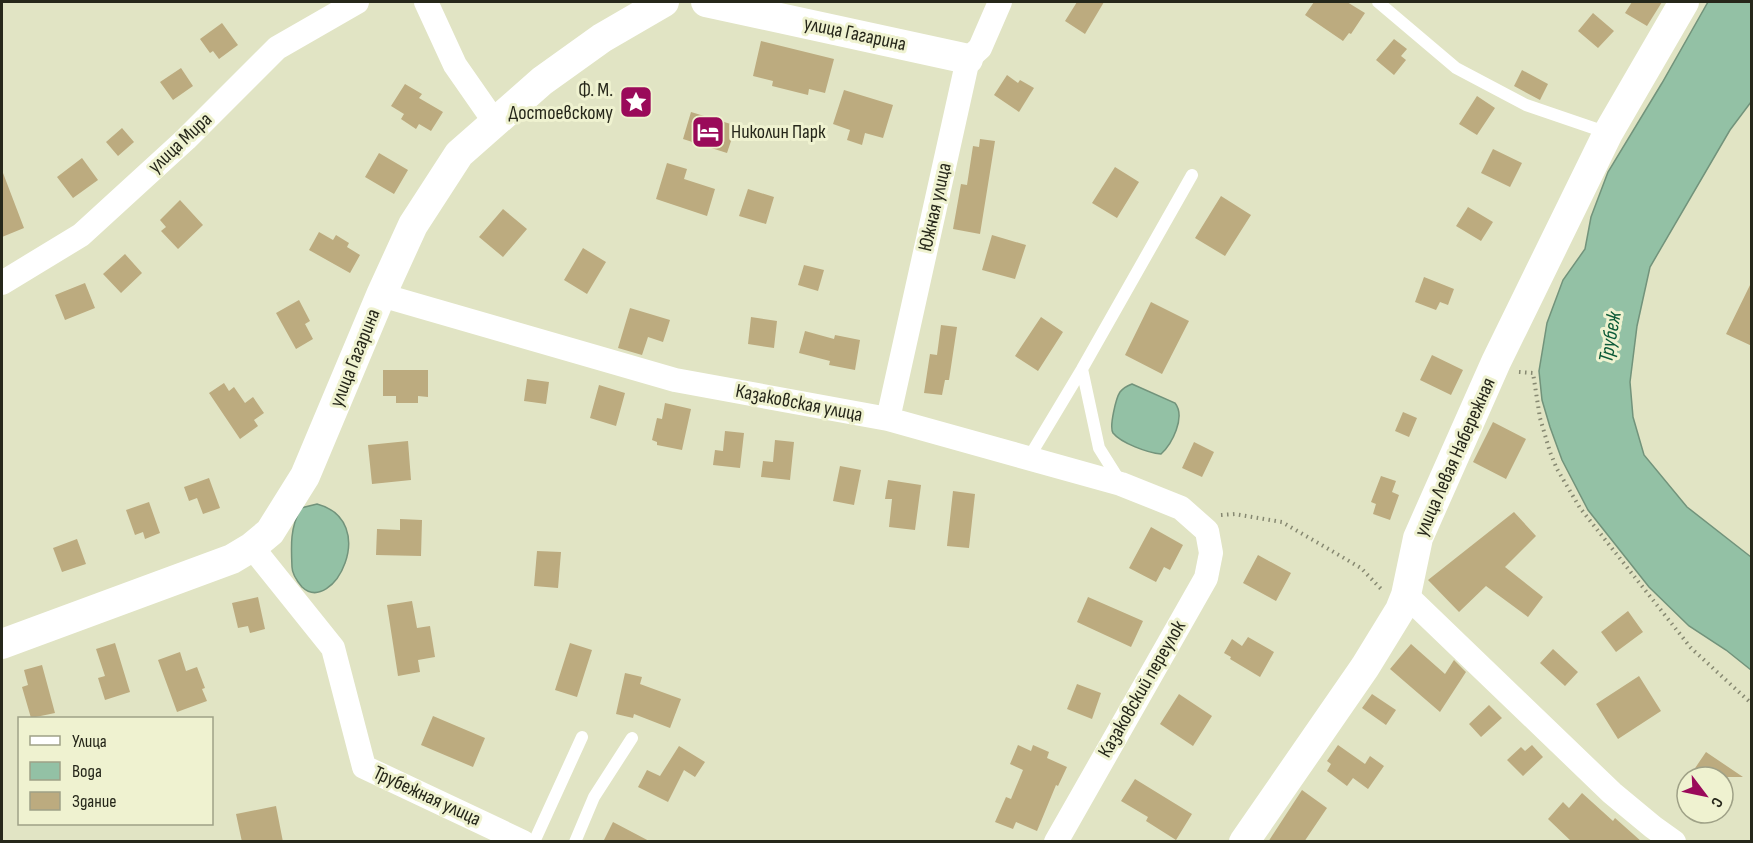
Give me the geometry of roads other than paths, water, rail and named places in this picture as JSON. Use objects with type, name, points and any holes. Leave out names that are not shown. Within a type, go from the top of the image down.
[{"type":"street","name":"улица Мира","points":[[2,283],[81,235],[186,138],[277,48],[357,2]]},
{"type":"street","points":[[426,2],[455,65],[494,121]]},
{"type":"street","name":"улица Гагарина","points":[[2,644],[232,559],[252,547],[270,532],[305,476],[413,225],[459,154],[542,81],[602,38],[664,2]]},
{"type":"street","name":"улица Гагарина","points":[[706,2],[968,59]]},
{"type":"street","name":"Южная улица","points":[[888,419],[968,59],[980,48],[1000,2]]},
{"type":"street","name":"улица Левая Набережная","points":[[1403,603],[1418,538],[1496,362],[1608,133],[1684,2]]},
{"type":"street","name":"Казаковская улица","points":[[381,295],[675,380],[888,419],[1121,483],[1180,508],[1207,531]]},
{"type":"street","name":"Казаковский переулок","points":[[1056,842],[1206,578],[1211,553],[1207,531]]},
{"type":"street","name":"Трубежная улица","points":[[252,547],[333,648],[364,767],[523,842]]},
{"type":"street","points":[[1244,842],[1365,667],[1403,603],[1612,793],[1653,828],[1674,842]]},
{"type":"lane","points":[[1378,2],[1456,68],[1526,105],[1608,133]]},
{"type":"lane","points":[[1028,459],[1192,175]]},
{"type":"lane","points":[[1082,369],[1098,448],[1121,483]]},
{"type":"lane","points":[[534,842],[582,737]]},
{"type":"lane","points":[[575,842],[594,797],[632,738]]},
{"type":"water","name":"Трубеж","points":[[1708,2],[1751,2],[1751,102],[1730,130],[1650,267],[1637,326],[1630,382],[1633,417],[1644,455],[1687,507],[1751,557],[1751,670],[1726,650],[1689,626],[1649,587],[1588,510],[1562,460],[1550,427],[1542,400],[1539,371],[1547,323],[1563,280],[1585,249],[1591,217],[1608,172]]},
{"type":"water","points":[[1132,384],[1175,403],[1178,409],[1176,430],[1161,454],[1135,447],[1113,433],[1112,419],[1118,395],[1122,389]]},
{"type":"water","points":[[317,504],[336,514],[346,528],[349,545],[345,563],[337,578],[326,589],[314,592],[302,587],[294,575],[292,544],[293,529],[301,508]]},
{"type":"place","name":"Ф. М. Достоевскому","points":[[636,102]]},
{"type":"place","name":"Николин Парк","points":[[708,132]]}]
